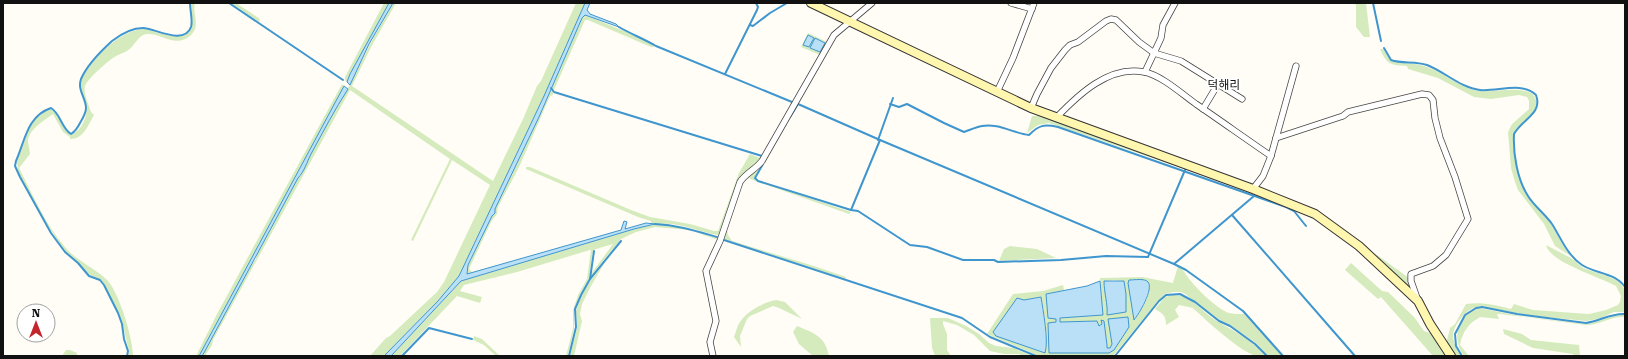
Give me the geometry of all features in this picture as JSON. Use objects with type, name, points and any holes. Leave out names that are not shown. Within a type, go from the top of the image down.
[{"type":"street","points":[[811,3],[1031,108],[1253,189],[1315,214],[1359,246],[1418,302]]},
{"type":"street","points":[[713,356],[710,342],[716,321],[706,271],[720,241],[740,182],[762,161],[834,35],[872,3]]},
{"type":"street","points":[[997,92],[1013,58],[1033,6],[1011,3]]},
{"type":"street","points":[[1145,72],[1161,38],[1163,25],[1175,3]]},
{"type":"street","points":[[1031,108],[1037,94],[1058,57],[1070,45],[1078,42],[1106,21],[1116,20],[1139,42],[1154,53],[1181,61],[1242,99]]},
{"type":"street","points":[[1253,189],[1263,176],[1271,156],[1296,66]]},
{"type":"street","points":[[1056,118],[1068,105],[1091,86],[1102,80],[1115,74],[1145,72],[1158,78],[1271,156]]},
{"type":"street","points":[[1203,109],[1218,84]]},
{"type":"street","points":[[1276,138],[1343,116],[1348,112],[1422,94],[1430,95],[1433,100],[1435,118],[1440,138],[1455,177],[1468,219],[1446,255],[1433,266],[1411,274],[1411,281],[1418,302],[1430,324],[1451,356]]},
{"type":"green space","points":[[191,3],[195,3],[196,24],[191,35],[180,41],[174,41],[153,34],[141,36],[130,49],[117,55],[94,74],[85,86],[86,99],[91,112],[94,115],[85,131],[79,137],[70,139],[70,137],[63,132],[53,114],[38,125],[31,133],[28,141],[30,154],[19,168],[51,229],[58,238],[69,252],[98,272],[113,288],[125,317],[131,339],[133,356],[128,356],[129,351],[123,325],[105,285],[101,280],[90,275],[65,252],[40,213],[18,172],[17,162],[30,126],[34,120],[47,110],[51,109],[57,115],[67,132],[71,134],[78,130],[86,114],[86,105],[80,83],[90,66],[106,48],[125,34],[135,30],[146,29],[174,36],[180,36],[189,32],[192,21]]},
{"type":"green space","points":[[231,3],[236,3],[260,19],[259,22]]},
{"type":"green space","points":[[384,3],[389,3],[347,82],[345,81],[345,77]]},
{"type":"green space","points":[[393,3],[396,3],[371,47],[352,86],[493,181],[537,86],[541,81],[576,3],[585,3],[544,96],[459,276],[438,301],[384,356],[370,356],[386,338],[437,292],[444,282],[490,185],[452,160],[413,241],[411,240],[450,159],[350,90],[213,340],[212,345],[205,356],[202,356],[248,269],[256,259],[257,253],[298,178],[302,174],[304,166],[348,88]]},
{"type":"green space","points":[[1353,3],[1366,3],[1370,37],[1364,37],[1356,27],[1356,5]]},
{"type":"green space","points":[[585,15],[641,38],[655,47],[651,47],[585,20],[553,95],[550,96],[520,165],[498,207],[497,214],[491,222],[469,269],[472,272],[509,262],[467,274],[468,265],[492,216],[495,213],[495,209],[539,117],[582,18]]},
{"type":"green space","points":[[808,33],[827,42],[820,55],[801,47]]},
{"type":"green space","points":[[1380,49],[1383,49],[1391,61],[1418,64],[1427,67],[1473,90],[1520,90],[1533,95],[1536,100],[1535,110],[1513,134],[1516,167],[1524,191],[1532,203],[1549,221],[1569,255],[1555,246],[1544,224],[1518,190],[1511,168],[1508,132],[1512,124],[1529,109],[1529,101],[1527,97],[1519,95],[1491,99],[1474,97],[1438,78],[1408,69],[1407,66],[1390,63],[1387,61]]},
{"type":"green space","points":[[342,84],[344,86],[199,356],[196,356],[216,316]]},
{"type":"green space","points":[[1032,116],[1041,116],[1185,169],[1049,123],[1038,125],[1027,133]]},
{"type":"green space","points":[[750,154],[760,158],[757,164],[741,175],[718,235],[675,224],[660,224],[686,228],[717,238],[718,240],[690,230],[655,227],[636,232],[621,239],[590,277],[613,244],[593,250],[589,279],[580,294],[574,309],[574,329],[568,356],[566,356],[573,329],[573,310],[578,295],[587,279],[591,250],[517,272],[464,285],[460,291],[482,297],[480,303],[457,296],[400,356],[391,356],[461,281],[634,229],[653,225],[651,224],[651,221],[638,217],[526,169],[526,167],[530,167],[650,217],[690,224],[718,231],[739,173]]},
{"type":"green space","points":[[761,165],[755,176],[755,180],[851,212],[849,214],[750,179],[749,176]]},
{"type":"green space","points":[[726,225],[728,235],[732,241],[814,266],[846,277],[846,279],[726,240],[723,238]]},
{"type":"green space","points":[[1546,245],[1571,258],[1583,268],[1612,278],[1620,283],[1625,290],[1625,312],[1614,312],[1598,319],[1586,321],[1526,315],[1480,306],[1475,307],[1462,316],[1456,325],[1453,338],[1461,356],[1452,356],[1444,343],[1447,340],[1450,328],[1455,324],[1466,304],[1472,303],[1494,305],[1511,309],[1514,304],[1533,310],[1589,314],[1606,310],[1618,305],[1621,296],[1616,286],[1566,263],[1549,251]]},
{"type":"green space","points":[[1010,246],[1037,249],[1056,258],[999,261],[1004,249]]},
{"type":"green space","points":[[1365,250],[1377,255],[1409,278],[1416,297]]},
{"type":"green space","points":[[605,262],[582,304],[580,314],[582,321],[574,356],[570,356],[577,328],[576,311],[581,296]]},
{"type":"green space","points":[[1351,263],[1382,291],[1388,292],[1414,317],[1424,331],[1433,334],[1446,356],[1433,356],[1381,297],[1378,299],[1345,270]]},
{"type":"green space","points":[[1178,266],[1198,289],[1219,308],[1229,313],[1244,314],[1282,356],[1268,356],[1256,343],[1219,320],[1181,292],[1165,294],[1113,356],[1039,356],[987,334],[1013,294],[1043,291],[1063,285],[1064,290],[1046,294],[1048,318],[1056,318],[1057,322],[1049,323],[1064,353],[1109,353],[1114,350],[1108,320],[1112,344],[1110,348],[1107,348],[1104,321],[1099,326],[1096,321],[1060,322],[1059,318],[1103,315],[1100,278],[1142,277],[1173,283]],"holes":[[[1104,281],[1124,281],[1126,294],[1125,304],[1107,315],[1108,305]],[[1128,283],[1148,283],[1148,297],[1135,320]],[[1041,297],[1045,317],[1045,352],[996,336],[1005,317],[1017,298],[1024,300]]]},
{"type":"green space","points":[[1172,295],[1186,298],[1191,301],[1214,319],[1250,341],[1265,356],[1254,356],[1238,346],[1193,308],[1179,305],[1175,310],[1179,317],[1166,325],[1163,315],[1155,309],[1165,297]]},
{"type":"green space","points":[[776,300],[785,302],[802,319],[773,306],[750,316],[747,319],[740,336],[741,347],[734,337],[740,322],[747,314],[756,308]]},
{"type":"green space","points":[[1479,308],[1525,317],[1587,324],[1620,315],[1625,315],[1625,317],[1586,325],[1500,314],[1497,314],[1499,319],[1480,317],[1469,325],[1463,336],[1460,345],[1469,356],[1464,356],[1458,342],[1458,328],[1461,321],[1466,316]]},
{"type":"green space","points":[[930,318],[948,318],[966,326],[979,334],[989,343],[996,346],[1013,348],[1032,356],[1004,354],[990,351],[974,335],[957,325],[943,321],[947,334],[947,350],[951,356],[935,356],[932,348]]},
{"type":"green space","points":[[797,326],[818,336],[825,344],[829,356],[813,356],[799,344],[793,332]]},
{"type":"green space","points":[[1503,329],[1522,334],[1531,340],[1579,345],[1580,355],[1601,356],[1573,356],[1573,354],[1533,348],[1504,334]]},
{"type":"green space","points":[[474,336],[482,339],[500,356],[496,356],[484,345],[473,340]]},
{"type":"green space","points":[[66,350],[77,353],[77,356],[62,356]]},
{"type":"water","points":[[389,3],[393,3],[369,44],[350,85],[347,82],[350,74]]},
{"type":"water","points":[[585,3],[590,3],[587,10],[590,14],[616,24],[619,27],[585,15],[582,18],[539,117],[495,209],[495,213],[492,216],[468,265],[467,274],[621,230],[624,221],[627,222],[625,229],[646,223],[655,224],[461,281],[391,356],[384,356],[438,301],[459,276],[544,96]]},
{"type":"water","points":[[808,35],[814,38],[809,47],[803,45]]},
{"type":"water","points":[[815,38],[825,43],[820,52],[810,48]]},
{"type":"water","points":[[344,86],[348,89],[338,104],[304,170],[298,178],[205,351],[202,356],[199,356]]},
{"type":"water","points":[[1129,280],[1144,280],[1148,282],[1149,285],[1148,296],[1134,320],[1128,283]]},
{"type":"water","points":[[1100,281],[1103,315],[1060,318],[1060,322],[1097,321],[1099,326],[1102,324],[1101,320],[1104,321],[1107,348],[1110,348],[1112,344],[1108,319],[1128,317],[1129,327],[1114,350],[1109,353],[1049,353],[1048,323],[1056,322],[1056,319],[1048,318],[1046,294],[1087,286]]},
{"type":"water","points":[[1104,281],[1124,281],[1126,312],[1107,315]]},
{"type":"water","points":[[1041,297],[1046,333],[1045,353],[996,336],[993,332],[1017,298],[1024,300]]},
{"type":"waterway","points":[[127,356],[128,351],[124,339],[122,324],[104,285],[100,280],[89,276],[78,263],[65,252],[51,233],[15,166],[28,130],[32,123],[43,112],[51,108],[71,134],[77,129],[86,110],[86,104],[80,87],[81,79],[91,63],[115,38],[131,30],[139,28],[168,35],[182,35],[187,32],[192,25],[190,3]]},
{"type":"waterway","points":[[229,3],[343,80]]},
{"type":"waterway","points":[[725,74],[757,10],[758,7],[756,3]]},
{"type":"waterway","points":[[750,25],[753,26],[770,13],[787,3]]},
{"type":"waterway","points":[[1373,3],[1381,41]]},
{"type":"waterway","points":[[619,27],[656,46],[792,102]]},
{"type":"waterway","points":[[1384,48],[1391,60],[1427,65],[1473,89],[1487,90],[1517,88],[1530,91],[1536,95],[1537,107],[1531,116],[1514,134],[1516,166],[1524,189],[1530,200],[1552,224],[1568,251],[1577,261],[1587,268],[1616,278],[1625,287]]},
{"type":"waterway","points":[[551,88],[554,92],[762,156]]},
{"type":"waterway","points":[[878,140],[893,98]]},
{"type":"waterway","points":[[790,117],[798,104],[1174,264],[1186,270],[1243,311],[1283,356]]},
{"type":"waterway","points":[[890,104],[899,107],[907,104],[964,132],[988,125],[1029,135],[1042,126],[1058,127],[1286,207],[1294,211],[1306,226]]},
{"type":"waterway","points":[[851,210],[880,140]]},
{"type":"waterway","points":[[763,164],[755,178],[758,181],[858,211],[910,245],[927,247],[963,260],[994,260],[998,262],[1061,260],[1106,256],[1148,257],[1185,170]]},
{"type":"waterway","points":[[1174,264],[1254,196]]},
{"type":"waterway","points":[[1232,215],[1355,356]]},
{"type":"waterway","points":[[655,224],[679,227],[717,237]]},
{"type":"waterway","points":[[724,240],[962,318],[990,337],[1036,356]]},
{"type":"waterway","points":[[569,356],[576,327],[575,309],[581,295],[590,279],[621,241]]},
{"type":"waterway","points":[[590,279],[594,251]]},
{"type":"waterway","points":[[1115,356],[1159,301],[1166,295],[1180,294],[1195,302],[1219,321],[1230,326],[1255,344],[1267,356]]},
{"type":"waterway","points":[[1462,356],[1456,346],[1455,334],[1465,315],[1476,308],[1482,307],[1517,314],[1586,323],[1615,315],[1625,314]]},
{"type":"waterway","points":[[402,356],[429,328],[472,339]]},
{"type":"district","name":"덕해리","points":[[1224,85]]}]
